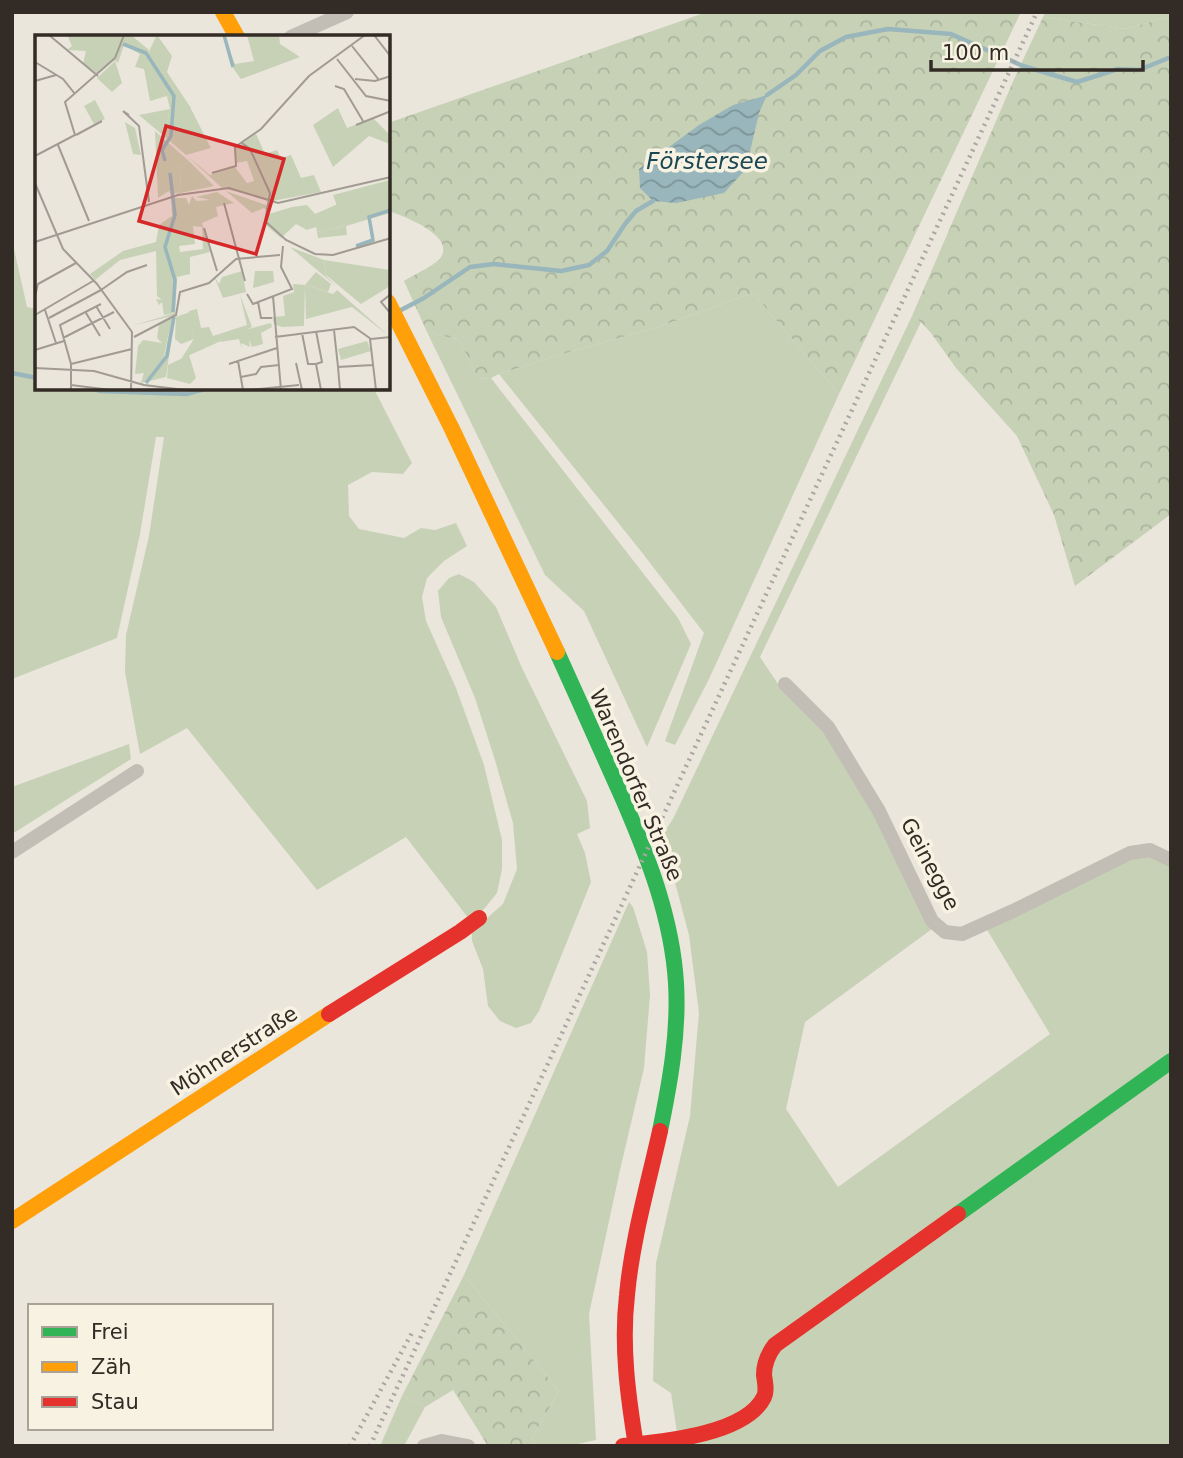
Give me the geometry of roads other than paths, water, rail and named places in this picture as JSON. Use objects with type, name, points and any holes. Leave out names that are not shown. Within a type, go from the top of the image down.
[{"type":"street","points":[[223,12],[236,35]]},
{"type":"street","points":[[295,35],[347,12]]},
{"type":"street","name":"Warendorfer Straße","points":[[390,307],[418,358],[643,843],[669,930],[676,983],[672,1070],[628,1280],[626,1317],[631,1445]]},
{"type":"street","name":"Geinegge","points":[[785,684],[828,727],[879,811],[932,920],[945,932],[962,934],[1130,853],[1150,850],[1171,860]]},
{"type":"street","points":[[12,852],[137,771]]},
{"type":"street","name":"Möhnerstraße","points":[[12,1221],[479,918]]},
{"type":"street","points":[[631,1445],[705,1434],[733,1423],[756,1409],[764,1397],[765,1366],[768,1354],[775,1345],[1171,1061]]},
{"type":"street","points":[[424,1446],[442,1441],[468,1446]]},
{"type":"water","name":"Förstersee","points":[[767,95],[759,113],[746,169],[724,193],[676,203],[653,201],[640,188],[639,169],[699,125],[733,105]]},
{"type":"waterway","name":"Geinegge","points":[[767,95],[796,75],[820,51],[846,37],[888,29],[951,34],[1023,66],[1077,82],[1118,69],[1139,70],[1171,57]]},
{"type":"waterway","name":"Geinegge","points":[[401,310],[470,267],[494,264],[561,271],[589,265],[607,251],[636,211],[653,201]]},
{"type":"waterway","name":"Geinegge","points":[[12,373],[35,378]]},
{"type":"waterway","name":"Geinegge","points":[[97,390],[186,394],[201,390]]},
{"type":"railway","points":[[370,1446],[1037,12]]},
{"type":"railway","points":[[350,1446],[413,1331]]}]
